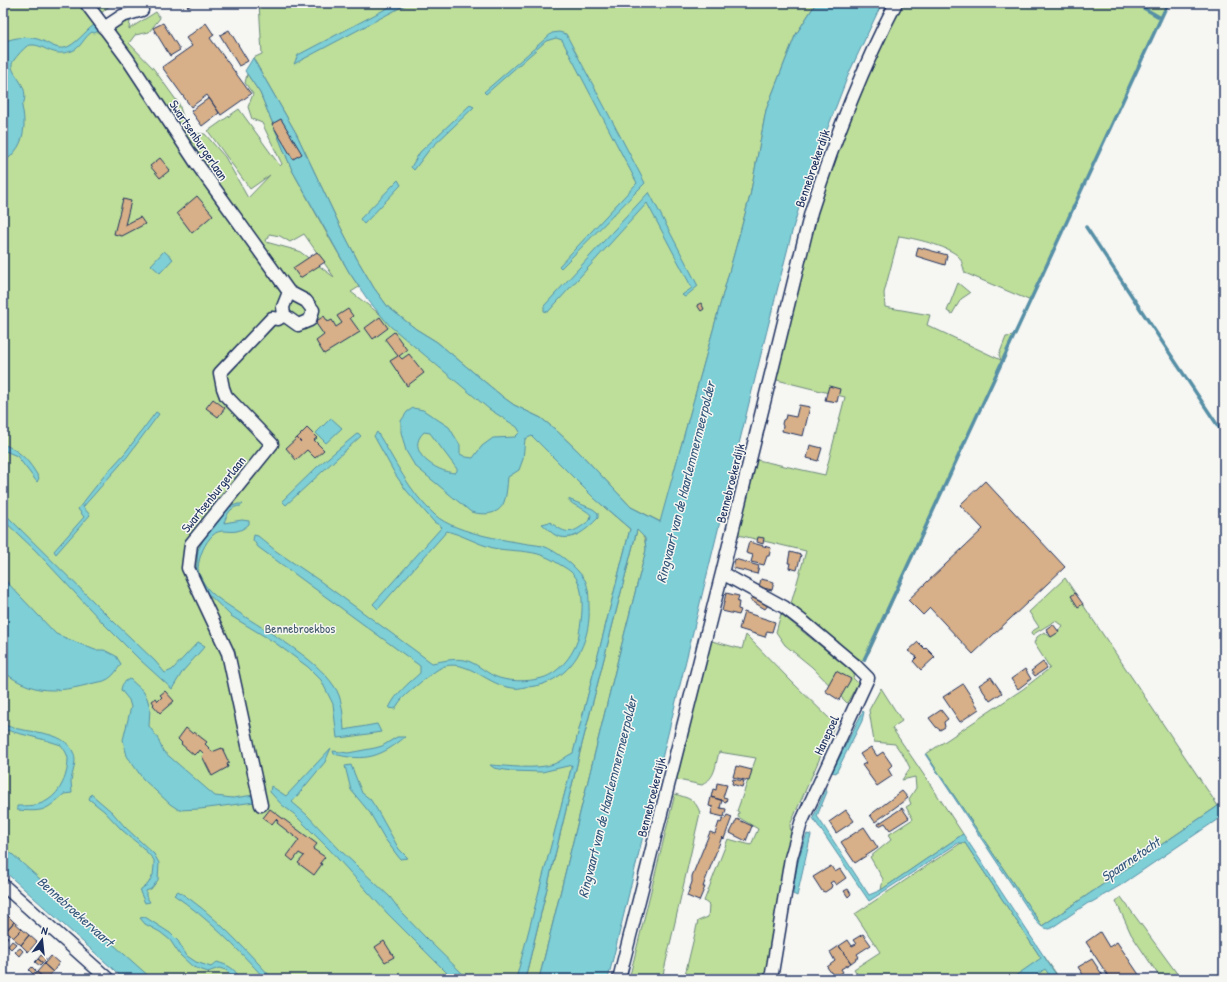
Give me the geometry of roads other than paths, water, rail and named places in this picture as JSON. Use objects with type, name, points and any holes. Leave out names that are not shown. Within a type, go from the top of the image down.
[{"type":"street","name":"Swartsenburgerlaan","points":[[86,3],[127,58],[197,164],[289,292],[306,301],[313,310],[310,320],[298,324],[284,315],[278,319],[272,318],[220,373],[226,396],[272,444],[191,544],[188,568],[228,653],[261,805]]},
{"type":"street","name":"Bennebroekerdijk","points":[[619,979],[722,573],[811,212],[829,157],[855,91],[896,3]]},
{"type":"street","points":[[104,28],[122,16],[142,10]]},
{"type":"street","points":[[284,315],[283,307],[289,292]]},
{"type":"street","name":"Hanepoel","points":[[722,573],[784,607],[855,665],[868,678],[801,823],[791,858],[771,979]]},
{"type":"street","points":[[3,884],[108,979]]},
{"type":"water","points":[[397,3],[409,3],[294,64],[298,55]]},
{"type":"water","name":"Ringvaart van de Haarlemmermeerpolder","points":[[816,3],[882,3],[849,73],[806,184],[793,228],[608,979],[539,979],[646,550],[645,538],[637,530],[581,748],[525,979],[516,979],[572,765],[542,772],[511,771],[494,768],[490,765],[522,767],[547,766],[556,763],[573,753],[630,529],[595,499],[532,436],[525,439],[523,459],[519,470],[508,477],[506,496],[502,507],[494,512],[480,514],[471,512],[415,466],[406,451],[401,432],[401,421],[407,412],[413,408],[423,410],[449,427],[460,445],[460,454],[466,457],[473,458],[482,446],[493,438],[515,437],[520,432],[517,427],[489,409],[390,326],[368,300],[349,272],[292,170],[260,93],[245,71],[253,58],[296,133],[357,259],[374,288],[388,307],[416,329],[437,342],[514,405],[541,418],[579,452],[631,507],[660,522],[750,196],[766,110],[795,36]],"holes":[[[424,432],[430,433],[457,469],[455,473],[439,469],[432,465],[420,453],[418,446],[419,439]]]},
{"type":"water","points":[[94,25],[99,31],[94,33],[92,32],[75,50],[65,53],[58,53],[31,45],[25,47],[14,60],[12,65],[13,69],[24,91],[25,99],[22,107],[24,126],[22,138],[18,147],[3,164],[3,138],[7,119],[3,106],[3,42],[28,37],[38,39],[56,47],[64,48],[76,41]]},
{"type":"water","points":[[559,32],[566,34],[645,183],[561,268],[559,266],[637,183],[562,40],[556,38],[546,41],[486,94],[484,92],[552,33]]},
{"type":"water","points":[[470,105],[474,107],[429,150],[414,170],[411,167],[420,152]]},
{"type":"water","points":[[398,180],[401,185],[364,224],[360,219]]},
{"type":"water","points":[[649,192],[698,286],[685,297],[682,295],[692,288],[647,203],[548,312],[544,311],[544,306]]},
{"type":"water","points":[[164,251],[173,259],[160,273],[151,265]]},
{"type":"water","points":[[156,412],[159,414],[127,457],[83,507],[90,515],[56,554],[54,551],[84,517],[78,509],[104,476],[125,453]]},
{"type":"water","points":[[331,418],[342,428],[326,443],[316,433]]},
{"type":"water","points":[[377,432],[410,486],[426,506],[444,522],[486,536],[548,548],[572,565],[585,580],[588,593],[589,618],[585,640],[574,661],[558,677],[540,685],[514,688],[495,683],[463,667],[454,665],[445,666],[441,667],[416,686],[401,700],[395,709],[389,708],[399,693],[420,673],[420,666],[258,547],[253,540],[254,535],[258,536],[276,551],[320,581],[432,663],[461,659],[473,663],[499,678],[518,681],[542,678],[555,672],[561,667],[571,655],[577,641],[581,620],[582,596],[578,581],[573,574],[554,561],[541,555],[493,548],[447,531],[378,609],[373,604],[442,527],[434,522],[406,490],[395,474],[374,436]]},
{"type":"water","points":[[358,433],[361,436],[286,505],[282,501],[317,467]]},
{"type":"water","points":[[3,444],[15,450],[28,462],[39,478],[37,482],[17,456],[3,450]]},
{"type":"water","points":[[568,499],[593,509],[598,513],[598,518],[575,536],[557,536],[542,524],[550,522],[561,530],[570,532],[579,528],[590,520],[591,515],[572,504]]},
{"type":"water","points":[[238,504],[243,504],[230,511],[224,523],[242,520],[249,521],[249,524],[239,531],[222,531],[216,533],[207,541],[201,554],[198,568],[199,574],[205,585],[220,600],[289,645],[326,675],[339,696],[342,707],[344,730],[377,724],[381,732],[337,738],[333,704],[321,680],[308,667],[274,642],[231,616],[203,589],[196,575],[198,550],[206,534],[227,508]]},
{"type":"water","points":[[3,512],[155,661],[165,673],[172,670],[198,642],[205,646],[183,671],[172,689],[103,623],[35,550],[3,520]]},
{"type":"water","points":[[3,578],[56,634],[95,650],[104,650],[116,656],[121,664],[115,673],[103,681],[73,688],[53,690],[39,689],[29,686],[15,680],[3,671]]},
{"type":"water","points":[[130,679],[143,691],[147,698],[150,708],[149,726],[157,737],[163,751],[215,796],[233,798],[254,795],[255,802],[200,809],[179,810],[170,804],[143,779],[127,756],[123,740],[131,707],[129,700],[121,690],[123,683]]},
{"type":"water","points":[[863,711],[862,721],[836,773],[832,772]]},
{"type":"water","points":[[3,724],[21,730],[42,733],[62,739],[69,745],[75,757],[71,781],[72,793],[64,794],[44,809],[33,811],[17,810],[17,806],[37,805],[53,797],[63,782],[67,771],[68,757],[61,745],[3,729]]},
{"type":"water","points":[[397,737],[405,737],[388,749],[372,756],[355,758],[334,754],[333,751],[348,753],[375,748],[382,746]]},
{"type":"water","points":[[331,748],[325,762],[292,802],[390,897],[402,913],[468,979],[453,979],[387,913],[329,849],[270,792],[271,786],[286,796]]},
{"type":"water","points":[[925,754],[1042,926],[1224,802],[1224,815],[1121,885],[1088,903],[1048,929],[1039,925],[1036,921]]},
{"type":"water","points":[[351,765],[362,793],[370,799],[399,849],[408,858],[400,859],[385,839],[370,813],[351,790],[345,766]]},
{"type":"water","points":[[826,789],[827,792],[817,816],[869,895],[881,890],[963,834],[1059,979],[1052,979],[1045,969],[1031,979],[1011,979],[1041,958],[965,843],[958,843],[869,901],[813,818]]},
{"type":"water","points":[[91,794],[112,812],[125,827],[154,854],[159,863],[158,880],[151,889],[146,891],[146,896],[150,902],[145,903],[140,892],[141,889],[148,884],[153,875],[154,860],[104,811],[89,799]]},
{"type":"water","points":[[807,834],[811,835],[797,896],[793,894],[795,879]]},
{"type":"water","points":[[3,846],[152,979],[124,979],[3,870]]},
{"type":"water","points":[[178,891],[215,920],[271,977],[265,979],[222,934],[199,913],[174,895]]},
{"type":"water","points":[[145,917],[170,933],[178,941],[187,956],[196,962],[211,967],[217,962],[224,964],[236,972],[239,979],[234,979],[226,970],[219,968],[208,972],[193,967],[180,955],[170,940],[160,932],[145,924],[140,918]]},
{"type":"waterway","points":[[1135,3],[1161,18]]},
{"type":"waterway","points":[[864,660],[1168,3]]},
{"type":"waterway","points":[[1086,227],[1224,435]]},
{"type":"park label","name":"Bennebroekbos","points":[[300,628]]},
{"type":"water label","name":"Spaarnetocht","points":[[1130,859]]},
{"type":"water label","name":"Bennebroekervaart","points":[[76,911]]}]
